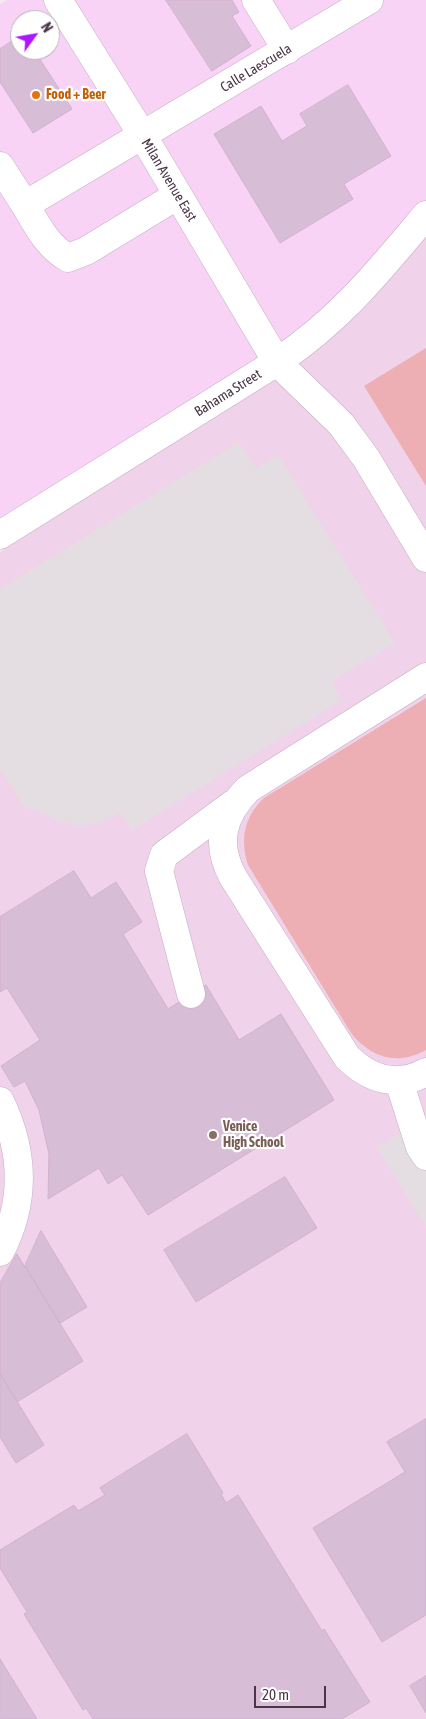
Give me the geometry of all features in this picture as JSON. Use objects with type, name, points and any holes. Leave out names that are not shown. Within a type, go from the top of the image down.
[{"type":"street","name":"Milan Avenue East","points":[[58,0],[143,136],[278,362],[342,424],[366,458],[426,558]]},
{"type":"street","points":[[256,0],[287,50]]},
{"type":"street","name":"Calle Laescuela","points":[[25,205],[369,0]]},
{"type":"street","points":[[0,166],[41,233],[56,251],[68,258],[86,251],[178,194]]},
{"type":"street","name":"Bahama Street","points":[[0,535],[278,362],[328,324],[354,300],[426,215]]},
{"type":"street","points":[[191,994],[159,871],[164,855],[233,804],[256,782],[426,677]]},
{"type":"street","points":[[233,804],[224,825],[222,845],[227,866],[347,1057],[355,1065],[374,1077],[399,1081],[426,1072]]},
{"type":"street","points":[[399,1081],[420,1147],[426,1156]]},
{"type":"street","points":[[0,1101],[13,1132],[20,1181],[14,1216],[0,1252]]},
{"type":"shaded area","points":[[7,0],[426,0],[426,219],[358,298],[0,539],[0,4]]},
{"type":"shaded area","name":"Venice High School","points":[[426,236],[426,1719],[0,1719],[0,552],[318,348],[367,305]]},
{"type":"shaded area","points":[[426,348],[426,486],[364,386]]},
{"type":"shaded area","points":[[239,442],[256,468],[278,455],[395,643],[335,679],[333,685],[342,700],[132,830],[120,813],[99,823],[79,826],[59,821],[37,810],[25,808],[0,769],[0,589]]},
{"type":"shaded area","points":[[426,698],[426,1050],[405,1058],[385,1057],[367,1048],[351,1033],[248,865],[244,837],[252,813],[264,798]]},
{"type":"shaded area","points":[[426,1117],[426,1227],[377,1148]]},
{"type":"building","points":[[166,0],[232,0],[239,12],[232,16],[251,46],[212,71]]},
{"type":"building","name":"Food + Beer","points":[[10,42],[10,60],[40,60],[72,109],[33,133],[0,82],[0,49]]},
{"type":"building","points":[[348,85],[391,156],[344,184],[353,199],[280,243],[214,134],[261,106],[282,141],[307,126],[300,114]]},
{"type":"building","points":[[74,871],[91,898],[116,882],[142,922],[123,934],[168,1009],[206,985],[239,1040],[281,1014],[334,1100],[148,1215],[122,1175],[108,1184],[99,1168],[48,1199],[49,1154],[39,1110],[25,1081],[14,1087],[1,1066],[40,1040],[7,988],[0,992],[0,917]]},
{"type":"building","points":[[285,1177],[317,1228],[196,1302],[164,1250]]},
{"type":"building","points":[[41,1231],[87,1307],[60,1323],[25,1266]]},
{"type":"building","points":[[17,1254],[83,1361],[17,1402],[0,1374],[0,1283]]},
{"type":"building","points":[[0,1374],[44,1445],[16,1463],[0,1437]]},
{"type":"building","points":[[426,1419],[426,1615],[382,1642],[313,1528],[405,1472],[387,1442]]},
{"type":"building","points":[[187,1434],[223,1493],[221,1494],[226,1503],[238,1495],[322,1631],[324,1629],[370,1702],[342,1719],[93,1719],[86,1708],[83,1710],[24,1614],[27,1612],[0,1568],[0,1550],[74,1505],[78,1511],[105,1495],[100,1488]]},
{"type":"building","points":[[0,1659],[37,1719],[0,1719]]},
{"type":"building","points":[[426,1676],[426,1713],[410,1686]]},
{"type":"place","name":"Food + Beer","points":[[36,95]]},
{"type":"place","name":"Venice High School","points":[[213,1135]]}]
